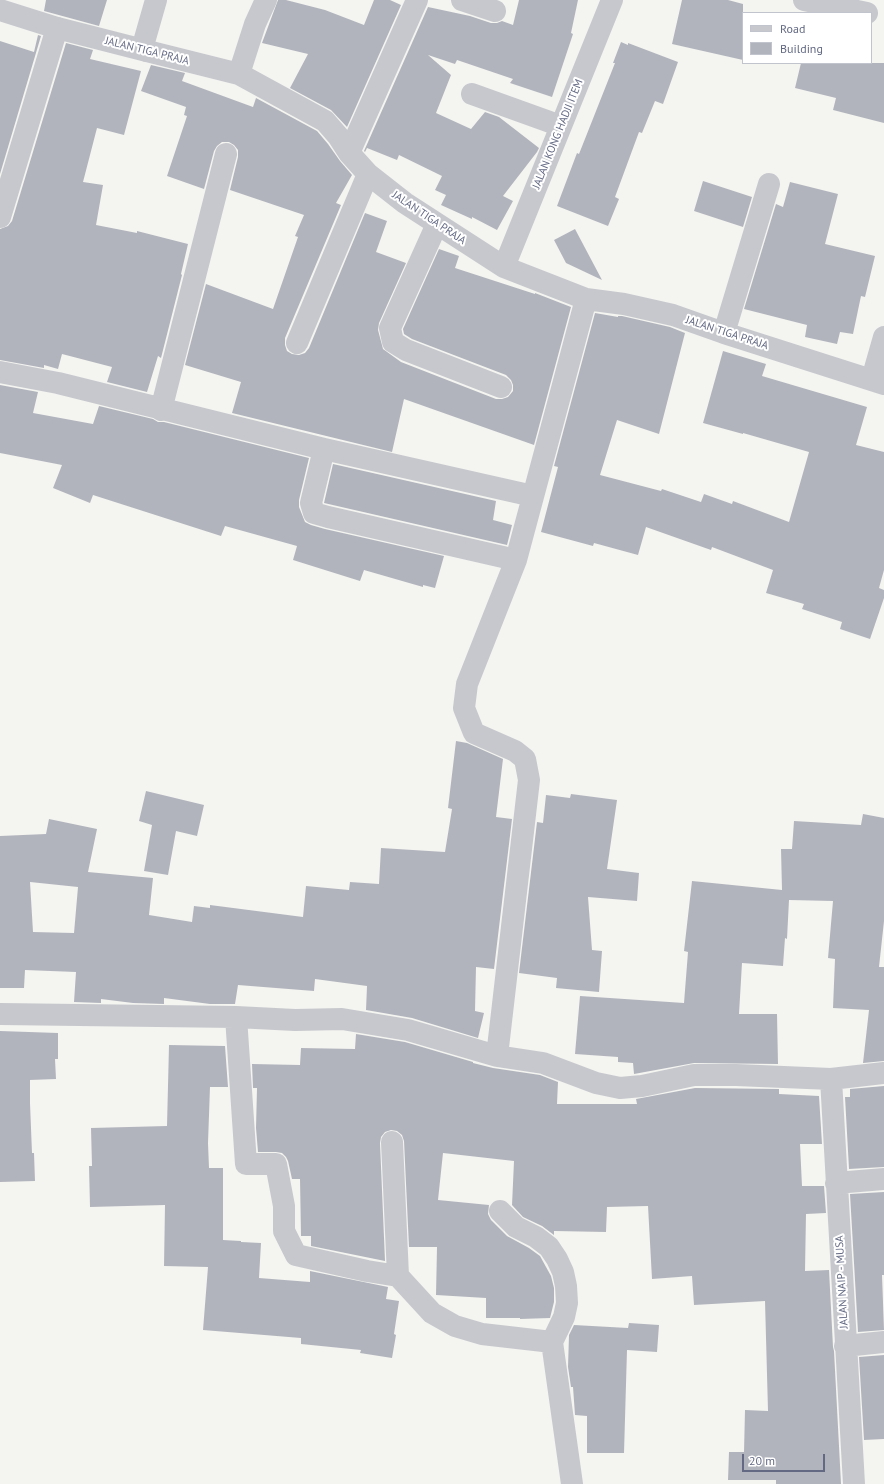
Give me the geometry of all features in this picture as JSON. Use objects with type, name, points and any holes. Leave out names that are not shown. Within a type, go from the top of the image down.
[{"type":"street","points":[[144,50],[156,0]]},
{"type":"street","points":[[239,74],[255,24],[266,0]]},
{"type":"street","points":[[349,153],[417,0]]},
{"type":"street","points":[[462,0],[495,11]]},
{"type":"street","name":"JALAN KONG HADJI ITEM","points":[[504,267],[612,0]]},
{"type":"street","points":[[804,0],[862,12]]},
{"type":"street","name":"JALAN TIGA PRAJA","points":[[0,10],[57,28],[239,74],[325,121],[338,136],[349,153],[368,174],[405,203],[504,267],[586,299],[624,304],[673,315],[724,333],[878,382]]},
{"type":"street","points":[[872,14],[884,17]]},
{"type":"street","points":[[0,217],[6,172],[57,28]]},
{"type":"street","points":[[472,94],[561,126]]},
{"type":"street","points":[[161,410],[226,154]]},
{"type":"street","points":[[297,343],[368,174]]},
{"type":"street","points":[[724,333],[769,184]]},
{"type":"street","points":[[438,224],[390,328],[393,342],[406,350],[501,387]]},
{"type":"street","points":[[496,1056],[530,780],[526,759],[514,751],[474,733],[464,708],[468,684],[516,560],[586,299]]},
{"type":"street","points":[[878,382],[884,337]]},
{"type":"street","points":[[0,372],[58,383],[161,410],[324,449],[533,496]]},
{"type":"street","points":[[324,449],[311,504],[314,513],[516,560]]},
{"type":"street","points":[[0,1014],[236,1017],[295,1020],[342,1019],[408,1030],[496,1056],[543,1063],[596,1083],[620,1088],[642,1086],[694,1075],[736,1075],[831,1079],[884,1073]]},
{"type":"street","points":[[236,1017],[246,1164],[276,1164],[284,1206],[284,1231],[296,1255],[398,1276],[432,1313],[454,1326],[482,1334],[552,1342]]},
{"type":"street","name":"JALAN NAIP - MUSA","points":[[831,1079],[854,1484]]},
{"type":"street","points":[[392,1142],[398,1276]]},
{"type":"street","points":[[836,1183],[884,1179]]},
{"type":"street","points":[[500,1211],[516,1227],[536,1237],[550,1247],[563,1272],[567,1303],[564,1317],[552,1342],[572,1484]]},
{"type":"street","points":[[845,1346],[884,1342]]},
{"type":"building","points":[[46,0],[107,0],[99,26],[44,11]]},
{"type":"building","points":[[278,0],[286,0],[325,10],[364,25],[374,0],[390,0],[401,5],[347,127],[331,110],[290,88],[308,54],[262,43]]},
{"type":"building","points":[[519,0],[578,0],[571,33],[573,34],[552,97],[510,83],[513,79],[457,60],[455,64],[428,55],[451,75],[436,113],[471,129],[485,112],[499,117],[539,148],[503,196],[513,201],[497,230],[472,217],[472,219],[441,205],[446,195],[435,190],[442,176],[399,155],[397,160],[367,148],[365,152],[364,151],[428,7],[470,16],[491,23],[502,21],[513,25]]},
{"type":"building","points":[[682,0],[728,0],[743,4],[742,60],[672,44]]},
{"type":"building","points":[[38,35],[41,36],[0,174],[0,41],[34,52]]},
{"type":"building","points":[[621,42],[628,45],[628,43],[678,62],[663,104],[655,101],[642,133],[639,132],[615,197],[619,199],[608,226],[557,206],[577,153],[579,154],[615,63],[613,63]]},
{"type":"building","points":[[66,43],[93,50],[90,59],[141,71],[124,135],[97,128],[83,182],[103,185],[96,225],[137,233],[137,231],[188,244],[182,275],[161,358],[158,356],[147,392],[107,382],[112,367],[62,354],[58,369],[44,365],[44,368],[0,360],[0,229],[8,226],[12,221]]},
{"type":"building","points":[[884,63],[884,123],[833,110],[836,98],[795,88],[801,64]]},
{"type":"building","points":[[151,65],[185,73],[182,81],[253,107],[256,98],[317,131],[352,175],[336,203],[341,205],[285,338],[287,351],[292,354],[299,355],[305,353],[309,348],[365,213],[387,221],[376,252],[406,263],[379,323],[378,330],[383,349],[401,362],[496,399],[508,397],[513,391],[511,380],[506,375],[412,339],[404,334],[403,329],[439,249],[459,256],[455,268],[535,293],[571,307],[534,445],[404,399],[392,452],[232,413],[241,382],[185,365],[206,284],[273,309],[298,237],[295,236],[304,215],[230,190],[238,157],[238,150],[229,142],[222,142],[214,151],[204,189],[167,176],[187,116],[184,115],[186,107],[141,91]]},
{"type":"building","points":[[703,181],[752,197],[743,227],[694,211]]},
{"type":"building","points":[[790,182],[838,194],[825,244],[875,256],[865,297],[861,296],[853,334],[840,332],[837,344],[805,337],[807,325],[744,309],[776,204],[783,207]]},
{"type":"building","points":[[575,229],[602,280],[566,263],[554,240]]},
{"type":"building","points":[[595,313],[618,317],[622,316],[670,327],[685,333],[659,434],[617,420],[600,475],[661,491],[662,489],[701,502],[704,494],[732,504],[733,501],[789,522],[809,452],[703,423],[723,351],[766,364],[762,376],[867,407],[856,445],[884,452],[884,570],[879,588],[884,590],[884,598],[870,639],[840,629],[842,622],[802,609],[804,604],[766,593],[773,570],[712,547],[711,550],[646,527],[638,555],[594,543],[593,546],[541,532],[558,467],[554,466]]},
{"type":"building","points":[[0,385],[38,392],[33,413],[93,424],[99,406],[153,419],[158,422],[164,422],[309,458],[299,500],[299,507],[305,522],[325,529],[444,556],[435,588],[423,585],[423,587],[364,570],[360,581],[293,560],[297,546],[225,526],[221,536],[93,495],[90,503],[53,488],[62,465],[0,453]]},
{"type":"building","points":[[333,464],[496,501],[493,520],[512,525],[507,545],[324,503]]},
{"type":"building","points":[[456,741],[467,743],[503,759],[496,817],[512,819],[494,969],[476,967],[475,1011],[484,1013],[478,1038],[412,1018],[366,1010],[367,986],[315,979],[314,991],[238,985],[235,1004],[210,1004],[164,998],[164,1004],[133,1003],[101,999],[101,1003],[74,1002],[76,972],[25,970],[24,988],[0,988],[0,836],[46,834],[49,819],[97,829],[88,872],[153,878],[149,915],[192,922],[194,906],[210,908],[210,905],[303,917],[306,886],[349,890],[350,882],[379,884],[381,848],[445,852],[452,809],[448,808]],"holes":[[[30,882],[78,887],[74,933],[33,932]]]},
{"type":"building","points":[[146,791],[204,805],[197,836],[176,831],[168,875],[144,871],[152,825],[139,821]]},
{"type":"building","points":[[571,794],[617,800],[607,869],[639,873],[637,901],[588,897],[592,950],[602,951],[599,992],[556,988],[557,978],[519,973],[537,822],[543,823],[546,795],[570,798]]},
{"type":"building","points":[[863,814],[884,818],[884,921],[879,967],[884,967],[884,1061],[863,1063],[869,1010],[833,1008],[835,959],[828,958],[833,901],[789,900],[787,939],[785,938],[783,966],[742,963],[739,1014],[777,1014],[778,1064],[694,1063],[634,1074],[633,1063],[618,1062],[618,1057],[575,1054],[580,996],[684,1003],[688,952],[684,951],[692,881],[782,890],[781,849],[792,849],[794,821],[861,825]]},
{"type":"building","points":[[0,1031],[58,1033],[58,1059],[55,1059],[56,1079],[30,1080],[32,1153],[34,1153],[35,1181],[0,1182]]},
{"type":"building","points":[[356,1034],[405,1042],[493,1068],[540,1075],[558,1082],[557,1104],[637,1104],[636,1099],[695,1088],[779,1089],[779,1094],[819,1096],[822,1144],[800,1144],[802,1186],[824,1186],[826,1213],[806,1214],[805,1271],[829,1270],[841,1484],[776,1484],[776,1480],[728,1480],[729,1452],[744,1452],[745,1410],[768,1411],[765,1301],[694,1305],[692,1276],[652,1279],[648,1206],[607,1207],[606,1232],[554,1231],[554,1235],[542,1226],[523,1217],[512,1205],[514,1161],[443,1153],[438,1200],[489,1205],[488,1214],[491,1220],[507,1236],[540,1256],[551,1276],[554,1288],[554,1302],[550,1318],[486,1318],[486,1298],[436,1295],[437,1247],[409,1247],[404,1141],[402,1135],[397,1131],[391,1130],[385,1132],[381,1137],[380,1143],[385,1261],[311,1246],[311,1236],[301,1236],[300,1179],[292,1179],[288,1161],[282,1153],[258,1152],[256,1128],[257,1088],[253,1088],[252,1064],[300,1065],[301,1048],[355,1049]]},
{"type":"building","points":[[169,1045],[225,1046],[228,1087],[210,1087],[208,1143],[209,1168],[223,1168],[223,1240],[261,1243],[259,1278],[310,1282],[310,1271],[388,1287],[386,1299],[399,1301],[392,1358],[360,1353],[361,1350],[301,1344],[301,1338],[203,1330],[208,1267],[164,1266],[165,1205],[90,1207],[89,1166],[92,1166],[91,1128],[167,1126]]},
{"type":"building","points":[[884,1086],[884,1167],[849,1169],[845,1097],[850,1097],[850,1089]]},
{"type":"building","points":[[884,1192],[884,1275],[882,1275],[884,1330],[858,1332],[850,1194]]},
{"type":"building","points":[[629,1323],[659,1325],[657,1352],[627,1350],[624,1453],[587,1453],[587,1416],[575,1415],[573,1387],[571,1387],[568,1367],[569,1335],[574,1325],[628,1328]]},
{"type":"building","points":[[884,1355],[884,1439],[864,1440],[859,1357]]}]
